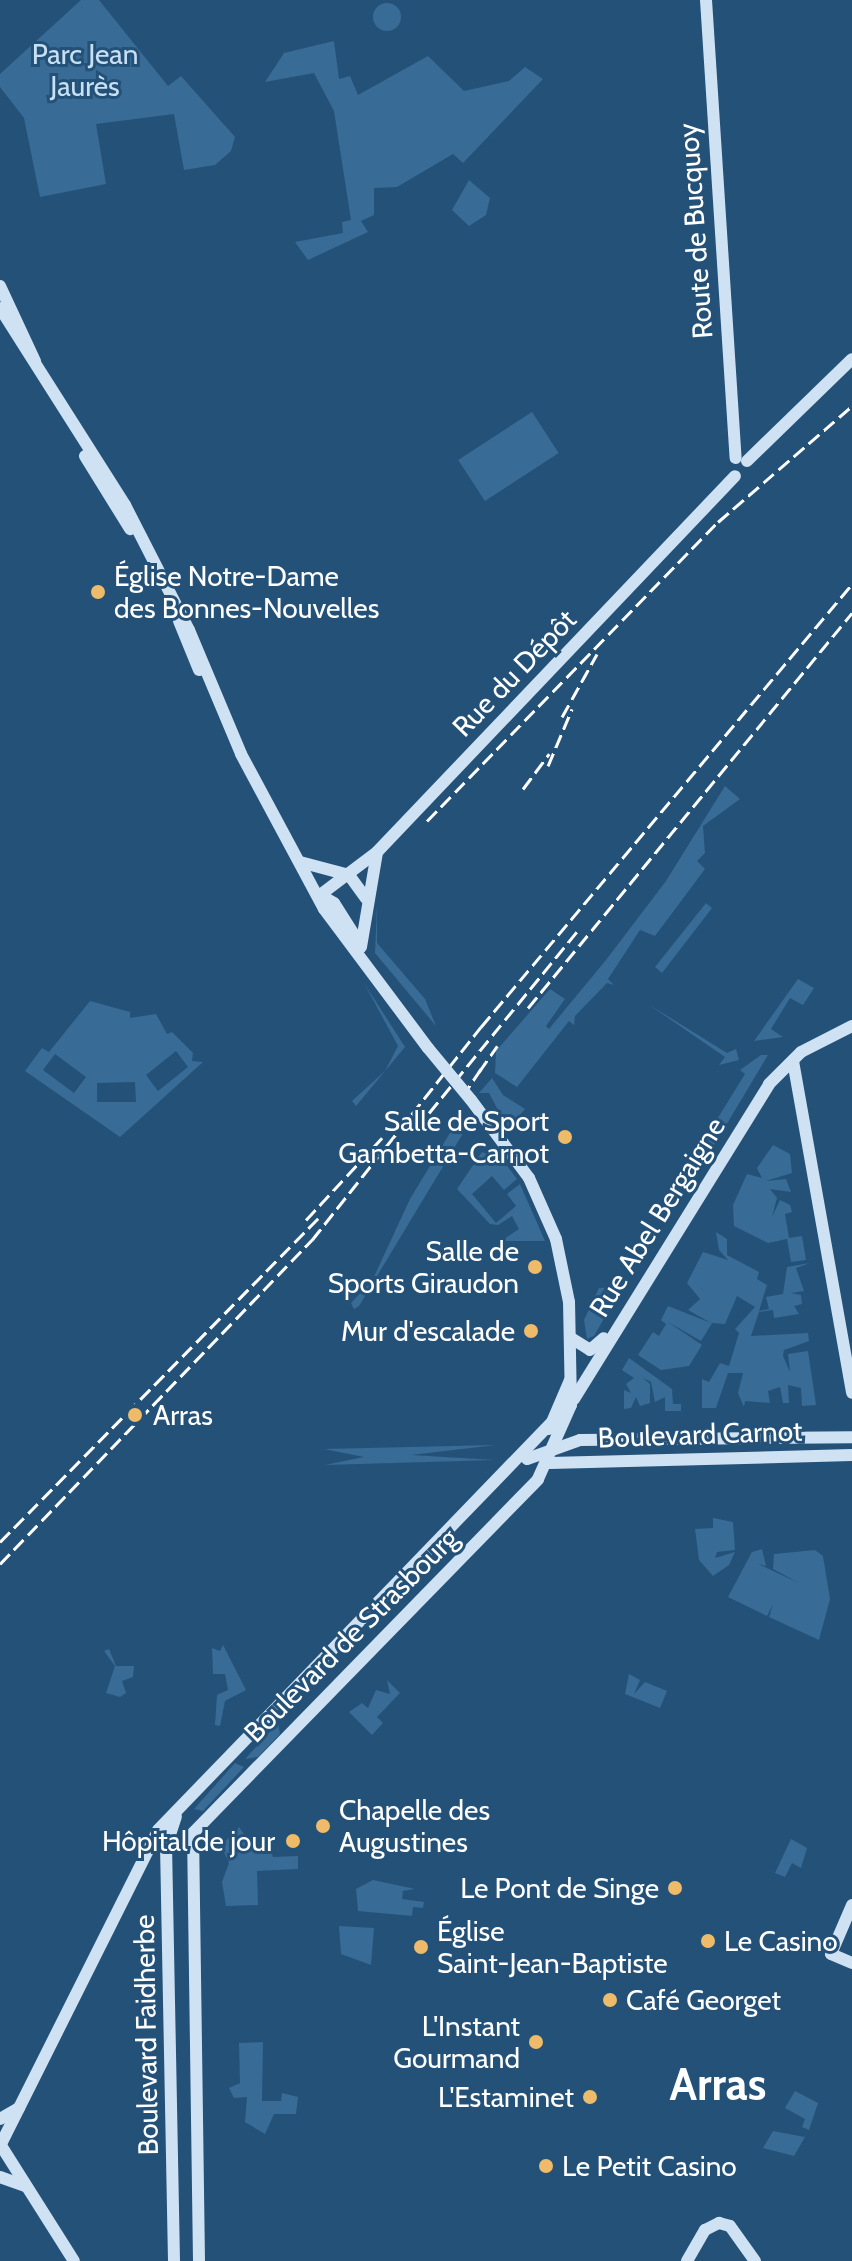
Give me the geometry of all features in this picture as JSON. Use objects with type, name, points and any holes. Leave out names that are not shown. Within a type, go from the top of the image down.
[{"type":"main road","name":"Route de Bucquoy","points":[[706,0],[741,459]]},
{"type":"main road","points":[[0,286],[39,375]]},
{"type":"main road","points":[[0,308],[83,449],[110,481],[297,860],[343,938],[369,967],[428,1048],[471,1100],[541,1198],[563,1264],[571,1338],[571,1405],[550,1463]]},
{"type":"main road","points":[[741,459],[852,359]]},
{"type":"main road","name":"Rue du Dépôt","points":[[320,895],[377,852],[735,476],[748,472],[741,459]]},
{"type":"main road","points":[[361,947],[366,898],[377,852]]},
{"type":"main road","points":[[297,860],[349,875],[366,898]]},
{"type":"main road","points":[[320,895],[334,903],[361,947],[369,967]]},
{"type":"main road","name":"Rue Abel Bergaigne","points":[[571,1405],[613,1332],[769,1084],[793,1061],[852,1026]]},
{"type":"main road","points":[[793,1061],[852,1393]]},
{"type":"main road","points":[[571,1338],[590,1350],[613,1332]]},
{"type":"main road","points":[[550,1463],[541,1446],[571,1377]]},
{"type":"main road","points":[[565,1424],[576,1441]]},
{"type":"main road","name":"Boulevard Carnot","points":[[541,1446],[576,1441],[852,1437]]},
{"type":"main road","name":"Boulevard de Strasbourg","points":[[0,2145],[148,1845],[517,1464],[541,1446]]},
{"type":"main road","name":"Boulevard Carnot","points":[[550,1463],[852,1455]]},
{"type":"main road","name":"Boulevard de Strasbourg","points":[[191,1844],[198,1825],[550,1463]]},
{"type":"main road","name":"Boulevard Faidherbe","points":[[174,2261],[166,1844],[180,1811]]},
{"type":"main road","name":"Boulevard Faidherbe","points":[[191,1844],[199,2261]]},
{"type":"main road","points":[[852,1905],[831,1954],[852,1963]]},
{"type":"main road","points":[[0,2119],[19,2108]]},
{"type":"main road","points":[[0,2145],[74,2261]]},
{"type":"main road","points":[[0,2168],[30,2190]]},
{"type":"main road","points":[[0,2177],[14,2178]]},
{"type":"main road","points":[[687,2261],[710,2225],[730,2226],[755,2261]]},
{"type":"green space","name":"Parc Jean Jaurès","points":[[81,0],[99,0],[168,86],[181,76],[235,137],[231,151],[215,165],[184,170],[174,114],[96,124],[106,184],[40,197],[24,118],[0,87],[0,74]]},
{"type":"green space","points":[[387,3],[397,7],[401,17],[397,27],[387,31],[377,27],[373,17],[377,7]]},
{"type":"green space","points":[[334,41],[339,79],[350,76],[358,95],[428,56],[464,91],[509,81],[525,67],[543,79],[463,163],[453,154],[397,187],[374,188],[374,215],[361,221],[368,232],[308,260],[295,242],[343,233],[342,222],[351,220],[334,111],[314,73],[265,82],[284,53]]},
{"type":"green space","points":[[469,180],[490,198],[486,215],[469,226],[452,210]]},
{"type":"green space","points":[[532,412],[559,453],[485,501],[458,460]]},
{"type":"green space","points":[[725,786],[740,799],[703,826],[705,853],[697,861],[705,869],[655,936],[640,930],[608,979],[614,985],[607,983],[575,1016],[574,1025],[569,1021],[517,1087],[495,1073],[496,1051],[550,989],[565,999],[546,1026],[549,1029],[606,960],[666,881]]},
{"type":"green space","points":[[706,903],[712,908],[662,973],[655,967]]},
{"type":"green space","points":[[377,905],[377,943],[425,999],[436,1026],[375,953]]},
{"type":"green space","points":[[798,979],[814,988],[803,1005],[790,998],[771,1029],[783,1037],[754,1041]]},
{"type":"green space","points":[[364,983],[405,1047],[356,1106],[352,1101],[385,1071],[398,1046]]},
{"type":"green space","points":[[90,1001],[130,1012],[130,1018],[156,1014],[167,1034],[172,1032],[193,1053],[192,1061],[203,1062],[120,1137],[25,1071],[42,1048],[49,1052]],"holes":[[[176,1051],[188,1067],[158,1091],[146,1075]],[[55,1054],[86,1077],[74,1093],[43,1070]],[[135,1082],[136,1102],[97,1102],[97,1083]]]},
{"type":"green space","points":[[648,1004],[727,1053],[736,1049],[739,1060],[719,1065],[725,1057]]},
{"type":"green space","points":[[761,1055],[768,1055],[704,1162],[695,1155],[745,1074],[740,1070]]},
{"type":"green space","points":[[492,1078],[503,1095],[525,1109],[508,1129],[489,1093],[479,1093]]},
{"type":"green space","points":[[462,1113],[465,1130],[359,1306],[354,1309],[351,1303],[372,1281],[410,1199]]},
{"type":"green space","points":[[773,1145],[790,1154],[792,1173],[766,1181],[786,1179],[791,1192],[770,1189],[777,1198],[772,1217],[780,1200],[790,1205],[792,1212],[785,1214],[789,1238],[802,1236],[806,1260],[791,1262],[787,1239],[768,1243],[734,1226],[733,1205],[747,1174],[762,1178],[757,1168]]},
{"type":"green space","points":[[482,1152],[502,1159],[517,1179],[504,1190],[492,1176],[472,1194],[496,1223],[516,1206],[507,1194],[520,1184],[545,1241],[501,1241],[519,1229],[512,1216],[498,1225],[490,1224],[457,1189]]},
{"type":"green space","points":[[716,1232],[727,1239],[727,1255],[759,1272],[757,1279],[767,1285],[759,1311],[769,1309],[766,1297],[783,1294],[787,1267],[810,1263],[796,1268],[804,1291],[791,1293],[801,1295],[802,1304],[794,1306],[799,1314],[774,1318],[773,1310],[759,1312],[751,1336],[808,1333],[809,1341],[784,1350],[783,1356],[790,1372],[788,1354],[808,1351],[816,1405],[802,1406],[801,1388],[788,1385],[789,1403],[783,1403],[780,1387],[768,1391],[770,1403],[745,1401],[744,1407],[738,1393],[743,1373],[728,1373],[716,1408],[702,1408],[702,1379],[709,1382],[720,1363],[729,1366],[739,1333],[735,1329],[755,1307],[737,1296],[725,1324],[712,1323],[701,1341],[668,1322],[702,1345],[689,1366],[661,1370],[638,1355],[653,1332],[659,1336],[666,1324],[661,1320],[668,1306],[711,1323],[688,1310],[700,1299],[687,1283],[703,1252],[728,1260],[719,1250]]},
{"type":"green space","points":[[622,1287],[594,1336],[587,1339],[584,1320],[599,1288]]},
{"type":"green space","points":[[629,1358],[672,1389],[673,1404],[681,1404],[681,1411],[665,1411],[665,1397],[655,1402],[651,1382],[643,1378],[650,1384],[650,1403],[640,1406],[636,1397],[631,1408],[624,1409],[624,1390],[631,1393],[626,1384],[634,1378],[622,1370]]},
{"type":"green space","points":[[496,1445],[411,1455],[495,1460],[325,1465],[364,1457],[324,1449]]},
{"type":"green space","points":[[713,1518],[733,1522],[735,1550],[717,1552],[715,1558],[735,1552],[729,1565],[713,1576],[699,1560],[695,1529],[713,1528]]},
{"type":"green space","points":[[762,1549],[766,1566],[758,1564],[799,1583],[773,1569],[774,1554],[815,1550],[823,1556],[830,1599],[819,1640],[769,1617],[773,1604],[767,1616],[728,1597],[752,1552]]},
{"type":"green space","points":[[223,1645],[246,1690],[225,1701],[220,1726],[215,1725],[217,1695],[228,1690],[225,1674],[213,1674],[212,1648],[220,1651]]},
{"type":"green space","points":[[109,1649],[116,1666],[134,1666],[133,1677],[122,1681],[126,1693],[120,1697],[106,1693],[115,1666],[104,1651]]},
{"type":"green space","points":[[629,1674],[640,1680],[634,1694],[645,1682],[667,1691],[660,1708],[625,1694]]},
{"type":"green space","points":[[387,1680],[400,1693],[377,1717],[383,1723],[372,1735],[349,1712],[362,1703],[368,1708],[376,1690],[390,1694]]},
{"type":"green space","points":[[278,1723],[280,1734],[258,1757],[245,1759]]},
{"type":"green space","points":[[235,1763],[244,1767],[203,1811],[194,1809]]},
{"type":"green space","points":[[239,1827],[250,1843],[268,1842],[273,1857],[298,1856],[298,1869],[257,1871],[258,1905],[226,1906],[222,1882],[229,1863],[221,1846]]},
{"type":"green space","points":[[791,1839],[807,1848],[801,1868],[792,1863],[785,1877],[775,1873]]},
{"type":"green space","points":[[373,1880],[415,1889],[403,1891],[402,1899],[424,1902],[423,1908],[413,1907],[412,1916],[358,1911],[356,1889]]},
{"type":"green space","points":[[339,1926],[374,1928],[371,1965],[341,1954]]},
{"type":"green space","points":[[263,2042],[262,2101],[281,2101],[282,2093],[298,2097],[296,2114],[274,2114],[265,2134],[245,2122],[247,2097],[234,2098],[229,2088],[240,2083],[239,2043]]},
{"type":"green space","points":[[795,2091],[818,2103],[809,2130],[802,2127],[805,2119],[785,2108]]},
{"type":"green space","points":[[773,2131],[805,2137],[794,2156],[763,2148]]},
{"type":"railway","points":[[427,821],[718,522],[852,406]]},
{"type":"railway","points":[[0,1564],[312,1240],[481,1027],[852,584]]},
{"type":"railway","points":[[528,1008],[852,613]]},
{"type":"railway","points":[[562,717],[597,654]]},
{"type":"railway","points":[[548,766],[572,709]]},
{"type":"railway","points":[[523,789],[549,754]]},
{"type":"railway","points":[[429,1113],[578,930]]},
{"type":"railway","points":[[479,1072],[497,1046]]},
{"type":"railway","points":[[462,1097],[484,1064]]},
{"type":"railway","points":[[306,1220],[382,1138]]},
{"type":"railway","points":[[0,1542],[318,1218]]},
{"type":"place","name":"Église Notre-Dame des Bonnes-Nouvelles","points":[[98,592]]},
{"type":"place","name":"Salle de Sport Gambetta-Carnot","points":[[565,1137]]},
{"type":"place","name":"Salle de Sports Giraudon","points":[[535,1267]]},
{"type":"place","name":"Mur d'escalade","points":[[531,1331]]},
{"type":"place","name":"Arras","points":[[135,1415]]},
{"type":"place","name":"Chapelle des Augustines","points":[[323,1826]]},
{"type":"place","name":"Hôpital de jour","points":[[293,1841]]},
{"type":"place","name":"Le Pont de Singe","points":[[675,1888]]},
{"type":"place","name":"Le Casino","points":[[708,1941]]},
{"type":"place","name":"Église Saint-Jean-Baptiste","points":[[421,1947]]},
{"type":"place","name":"Café Georget","points":[[610,2000]]},
{"type":"place","name":"L'Instant Gourmand","points":[[536,2042]]},
{"type":"place","name":"L'Estaminet","points":[[590,2097]]},
{"type":"place","name":"Le Petit Casino","points":[[546,2166]]},
{"type":"district","name":"Arras","points":[[718,2085]]}]
